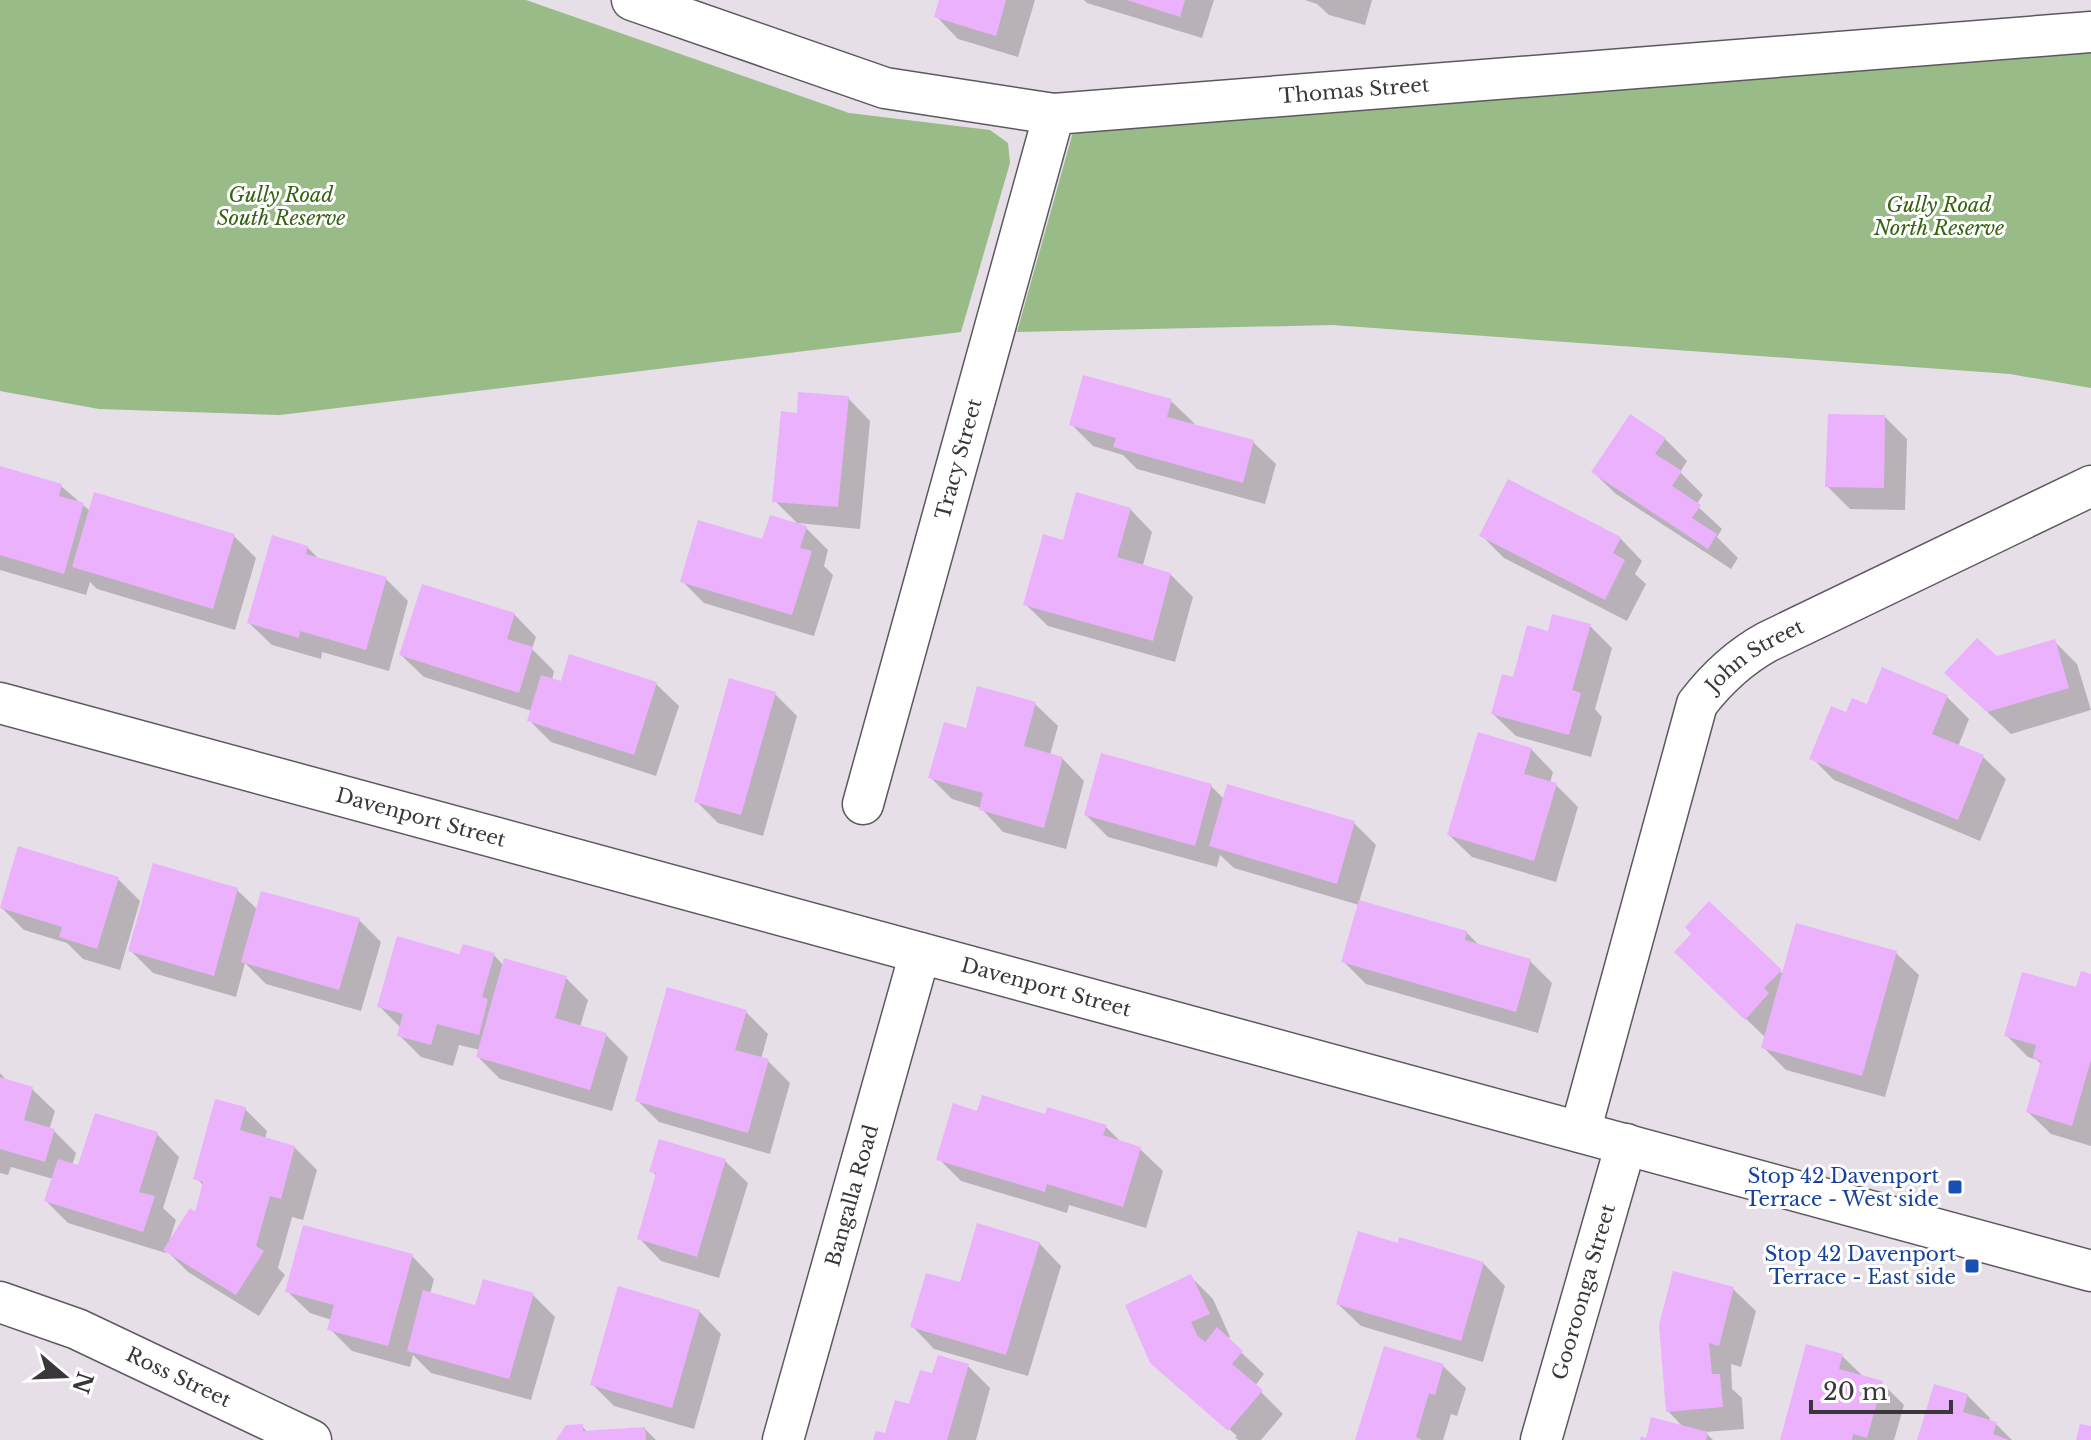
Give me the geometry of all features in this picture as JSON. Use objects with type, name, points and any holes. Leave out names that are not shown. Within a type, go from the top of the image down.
[{"type":"street","name":"Thomas Street","points":[[632,0],[885,88],[1054,114],[2091,32]]},
{"type":"street","name":"Tracy Street","points":[[863,804],[1054,114]]},
{"type":"street","name":"John Street","points":[[1580,1132],[1697,704],[1715,681],[1741,656],[1767,642],[2091,486]]},
{"type":"street","name":"Davenport Street","points":[[0,703],[2091,1271]]},
{"type":"street","name":"Bangalla Road","points":[[783,1440],[920,953]]},
{"type":"street","name":"Gooroonga Street","points":[[1541,1440],[1626,1144]]},
{"type":"street","name":"Ross Street","points":[[0,1302],[77,1329],[311,1440]]},
{"type":"green space","name":"Gully Road South Reserve","points":[[0,0],[526,0],[849,113],[990,130],[1008,143],[1010,163],[961,332],[280,415],[99,409],[0,391]]},
{"type":"green space","name":"Gully Road North Reserve","points":[[2091,52],[2091,388],[2010,374],[1332,325],[1017,332],[1073,132]]},
{"type":"building","points":[[939,0],[1006,0],[996,36],[934,17]]},
{"type":"building","points":[[1127,0],[1185,0],[1180,17]]},
{"type":"building","points":[[1083,375],[1172,399],[1167,417],[1254,440],[1243,483],[1113,447],[1116,438],[1069,425]]},
{"type":"building","points":[[798,392],[849,396],[838,507],[772,502],[781,411],[797,413]]},
{"type":"building","points":[[1630,414],[1666,438],[1655,454],[1682,471],[1672,486],[1701,505],[1692,518],[1717,534],[1708,549],[1591,472]]},
{"type":"building","points":[[1828,414],[1885,415],[1884,488],[1825,487]]},
{"type":"building","points":[[0,466],[62,484],[59,496],[84,503],[64,574],[0,555]]},
{"type":"building","points":[[1508,479],[1621,537],[1613,553],[1625,560],[1605,600],[1479,536]]},
{"type":"building","points":[[94,492],[235,534],[213,609],[72,567]]},
{"type":"building","points":[[1076,492],[1131,508],[1117,557],[1171,573],[1153,641],[1023,605],[1043,534],[1063,540]]},
{"type":"building","points":[[770,515],[807,526],[800,548],[812,551],[792,615],[680,582],[698,520],[762,539]]},
{"type":"building","points":[[272,535],[308,546],[306,554],[387,577],[366,650],[300,631],[299,638],[247,623]]},
{"type":"building","points":[[422,584],[515,613],[507,639],[533,647],[519,693],[399,655]]},
{"type":"building","points":[[1552,614],[1591,624],[1572,690],[1581,693],[1569,735],[1491,714],[1502,674],[1513,677],[1527,625],[1548,631]]},
{"type":"building","points":[[1977,638],[1997,656],[2055,639],[2069,688],[1987,712],[1944,673]]},
{"type":"building","points":[[569,654],[657,682],[634,755],[527,721],[541,675],[561,681]]},
{"type":"building","points":[[1882,667],[1948,695],[1932,734],[1984,755],[1958,820],[1809,759],[1831,706],[1846,712],[1852,698],[1867,704]]},
{"type":"building","points":[[729,678],[776,692],[741,815],[694,802]]},
{"type":"building","points":[[977,686],[1036,702],[1024,746],[1063,757],[1044,828],[979,810],[983,793],[928,778],[944,722],[966,728]]},
{"type":"building","points":[[1478,732],[1532,748],[1524,774],[1557,783],[1534,861],[1447,835]]},
{"type":"building","points":[[1101,753],[1212,784],[1195,846],[1084,815]]},
{"type":"building","points":[[1227,784],[1355,821],[1337,884],[1209,846]]},
{"type":"building","points":[[18,846],[119,877],[97,949],[59,937],[62,927],[0,908]]},
{"type":"building","points":[[153,863],[238,888],[214,976],[128,951]]},
{"type":"building","points":[[261,891],[360,918],[339,990],[241,962]]},
{"type":"building","points":[[1359,900],[1467,931],[1465,940],[1531,959],[1516,1012],[1341,962]]},
{"type":"building","points":[[1709,901],[1782,970],[1764,988],[1769,993],[1745,1020],[1674,952],[1691,934],[1685,927]]},
{"type":"building","points":[[1796,923],[1897,951],[1862,1076],[1761,1048]]},
{"type":"building","points":[[397,936],[459,954],[463,944],[495,953],[482,997],[488,999],[479,1035],[437,1024],[431,1045],[397,1036],[403,1014],[377,1007]]},
{"type":"building","points":[[504,958],[567,976],[555,1018],[607,1033],[590,1090],[476,1057]]},
{"type":"building","points":[[2081,971],[2091,974],[2091,1060],[2072,1126],[2026,1112],[2041,1061],[2033,1058],[2036,1045],[2004,1036],[2022,972],[2076,987]]},
{"type":"building","points":[[667,987],[747,1010],[735,1050],[769,1059],[748,1133],[635,1101]]},
{"type":"building","points":[[0,1077],[33,1087],[24,1120],[55,1129],[45,1162],[0,1149]]},
{"type":"building","points":[[982,1095],[1045,1114],[1047,1107],[1107,1125],[1103,1135],[1141,1147],[1123,1207],[1047,1184],[1045,1192],[936,1160],[953,1103],[977,1111]]},
{"type":"building","points":[[215,1099],[246,1107],[240,1130],[295,1146],[281,1199],[270,1196],[256,1246],[264,1251],[236,1295],[163,1250],[190,1208],[195,1212],[203,1182],[193,1179]]},
{"type":"building","points":[[95,1113],[158,1132],[139,1192],[155,1196],[143,1232],[44,1201],[58,1159],[78,1165]]},
{"type":"building","points":[[659,1139],[726,1159],[697,1257],[637,1239],[656,1173],[649,1172]]},
{"type":"building","points":[[977,1223],[1040,1242],[1006,1355],[910,1327],[926,1273],[960,1282]]},
{"type":"building","points":[[303,1225],[413,1254],[388,1346],[327,1330],[334,1305],[285,1292]]},
{"type":"building","points":[[1358,1231],[1398,1243],[1399,1237],[1484,1262],[1461,1341],[1336,1304]]},
{"type":"building","points":[[1673,1271],[1734,1287],[1719,1346],[1709,1343],[1712,1374],[1720,1374],[1723,1407],[1666,1412],[1659,1325]]},
{"type":"building","points":[[1191,1274],[1210,1314],[1191,1322],[1197,1335],[1205,1342],[1217,1327],[1243,1351],[1232,1364],[1263,1390],[1228,1431],[1150,1363],[1125,1305]]},
{"type":"building","points":[[483,1279],[534,1293],[509,1379],[407,1351],[423,1290],[475,1305]]},
{"type":"building","points":[[618,1286],[700,1310],[672,1408],[590,1385]]},
{"type":"building","points":[[1806,1344],[1843,1354],[1839,1369],[1883,1381],[1867,1438],[1853,1434],[1852,1440],[1780,1440]]},
{"type":"building","points":[[1384,1346],[1444,1364],[1435,1395],[1429,1393],[1416,1437],[1422,1440],[1355,1440]]},
{"type":"building","points":[[938,1355],[969,1364],[947,1440],[873,1440],[876,1431],[885,1433],[895,1400],[909,1404],[920,1370],[932,1373]]},
{"type":"building","points":[[1934,1384],[1968,1394],[1963,1412],[1997,1422],[1993,1434],[2009,1440],[1917,1440]]},
{"type":"building","points":[[1651,1417],[1708,1432],[1706,1440],[1640,1440],[1641,1436],[1646,1438]]},
{"type":"building","points":[[583,1424],[583,1431],[645,1427],[646,1440],[556,1440],[566,1425]]},
{"type":"building","points":[[2080,1424],[2091,1426],[2091,1440],[2076,1440]]},
{"type":"place","name":"Stop 42 Davenport Terrace - West side","points":[[1955,1187]]},
{"type":"place","name":"Stop 42 Davenport Terrace - East side","points":[[1972,1266]]}]
